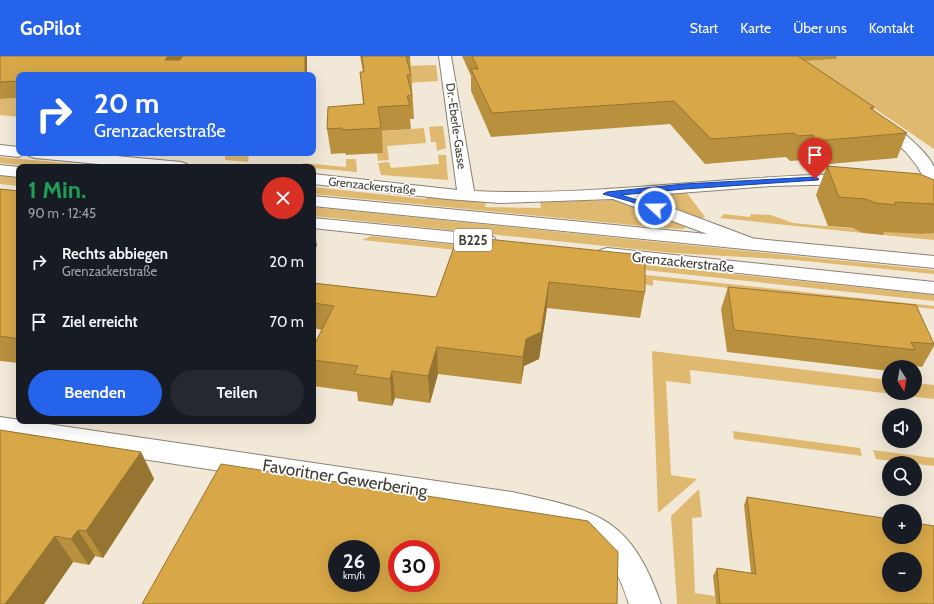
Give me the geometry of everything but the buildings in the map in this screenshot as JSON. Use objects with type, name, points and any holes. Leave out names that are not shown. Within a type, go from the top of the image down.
[{"type":"street","name":"Dr.-Eberle-Gasse","points":[[445,56],[466,196]]},
{"type":"street","points":[[871,117],[914,151],[929,171],[929,184]]},
{"type":"street","points":[[0,150],[16,152]]},
{"type":"street","points":[[103,156],[160,164]]},
{"type":"street","points":[[0,170],[16,172]]},
{"type":"street","name":"Grenzackerstraße","points":[[316,180],[466,196],[525,198],[607,194],[684,186],[789,179],[871,180]]},
{"type":"street","points":[[607,194],[631,199],[744,242]]},
{"type":"street","name":"Grenzackerstraße","points":[[316,201],[744,242],[934,262]]},
{"type":"street","name":"B225","points":[[316,223],[507,243]]},
{"type":"street","name":"Grenzackerstraße","points":[[593,252],[934,288]]},
{"type":"street","name":"Favoritner Gewerbering","points":[[0,426],[512,504],[572,518],[588,524],[602,534],[619,551],[640,586],[646,604]]},
{"type":"shaded area","points":[[831,56],[934,56],[934,149],[805,61],[836,59]]},
{"type":"shaded area","points":[[436,65],[438,81],[408,83],[404,66]]},
{"type":"shaded area","points":[[16,98],[16,117],[0,115],[0,99]]},
{"type":"shaded area","points":[[443,126],[446,148],[437,151],[436,142],[431,142],[429,127]]},
{"type":"shaded area","points":[[424,128],[426,143],[387,146],[389,160],[378,161],[377,153],[383,152],[374,132]]},
{"type":"shaded area","points":[[438,155],[446,155],[448,180],[381,175],[378,163],[389,162],[391,168],[439,164]]},
{"type":"shaded area","points":[[225,156],[249,156],[248,162],[225,160]]},
{"type":"shaded area","points":[[0,157],[76,164],[16,165],[0,163]]},
{"type":"shaded area","points":[[346,159],[356,159],[357,172],[316,168],[316,164],[346,167]]},
{"type":"shaded area","points":[[0,175],[16,177],[16,186],[0,184]]},
{"type":"shaded area","points":[[316,187],[425,199],[430,196],[486,201],[485,207],[541,208],[540,202],[619,200],[686,227],[683,229],[316,194]]},
{"type":"shaded area","points":[[686,192],[705,217],[700,219],[638,195]]},
{"type":"shaded area","points":[[316,207],[934,270],[934,274],[795,260],[673,253],[316,216]]},
{"type":"shaded area","points":[[724,214],[750,217],[751,214],[771,215],[793,223],[857,229],[863,233],[720,218]]},
{"type":"shaded area","points":[[881,231],[922,234],[934,232],[934,240],[883,235]]},
{"type":"shaded area","points":[[371,236],[934,295],[934,301],[362,240]]},
{"type":"shaded area","points":[[637,274],[934,306],[934,309],[653,280],[653,286],[643,284]]},
{"type":"shaded area","points":[[652,351],[882,379],[882,393],[690,370],[691,384],[666,381],[671,475],[697,479],[658,513]]},
{"type":"shaded area","points":[[922,384],[934,385],[934,399],[922,398]]},
{"type":"shaded area","points":[[733,431],[860,448],[862,456],[734,439]]},
{"type":"shaded area","points":[[873,450],[919,456],[882,456],[882,460],[876,459]]},
{"type":"shaded area","points":[[922,456],[934,458],[934,466],[922,465]]},
{"type":"shaded area","points":[[699,489],[702,517],[692,518],[695,593],[715,596],[716,604],[677,604],[671,516]]},
{"type":"route","points":[[655,208],[631,199],[607,194],[684,186],[789,179],[815,179]]}]
